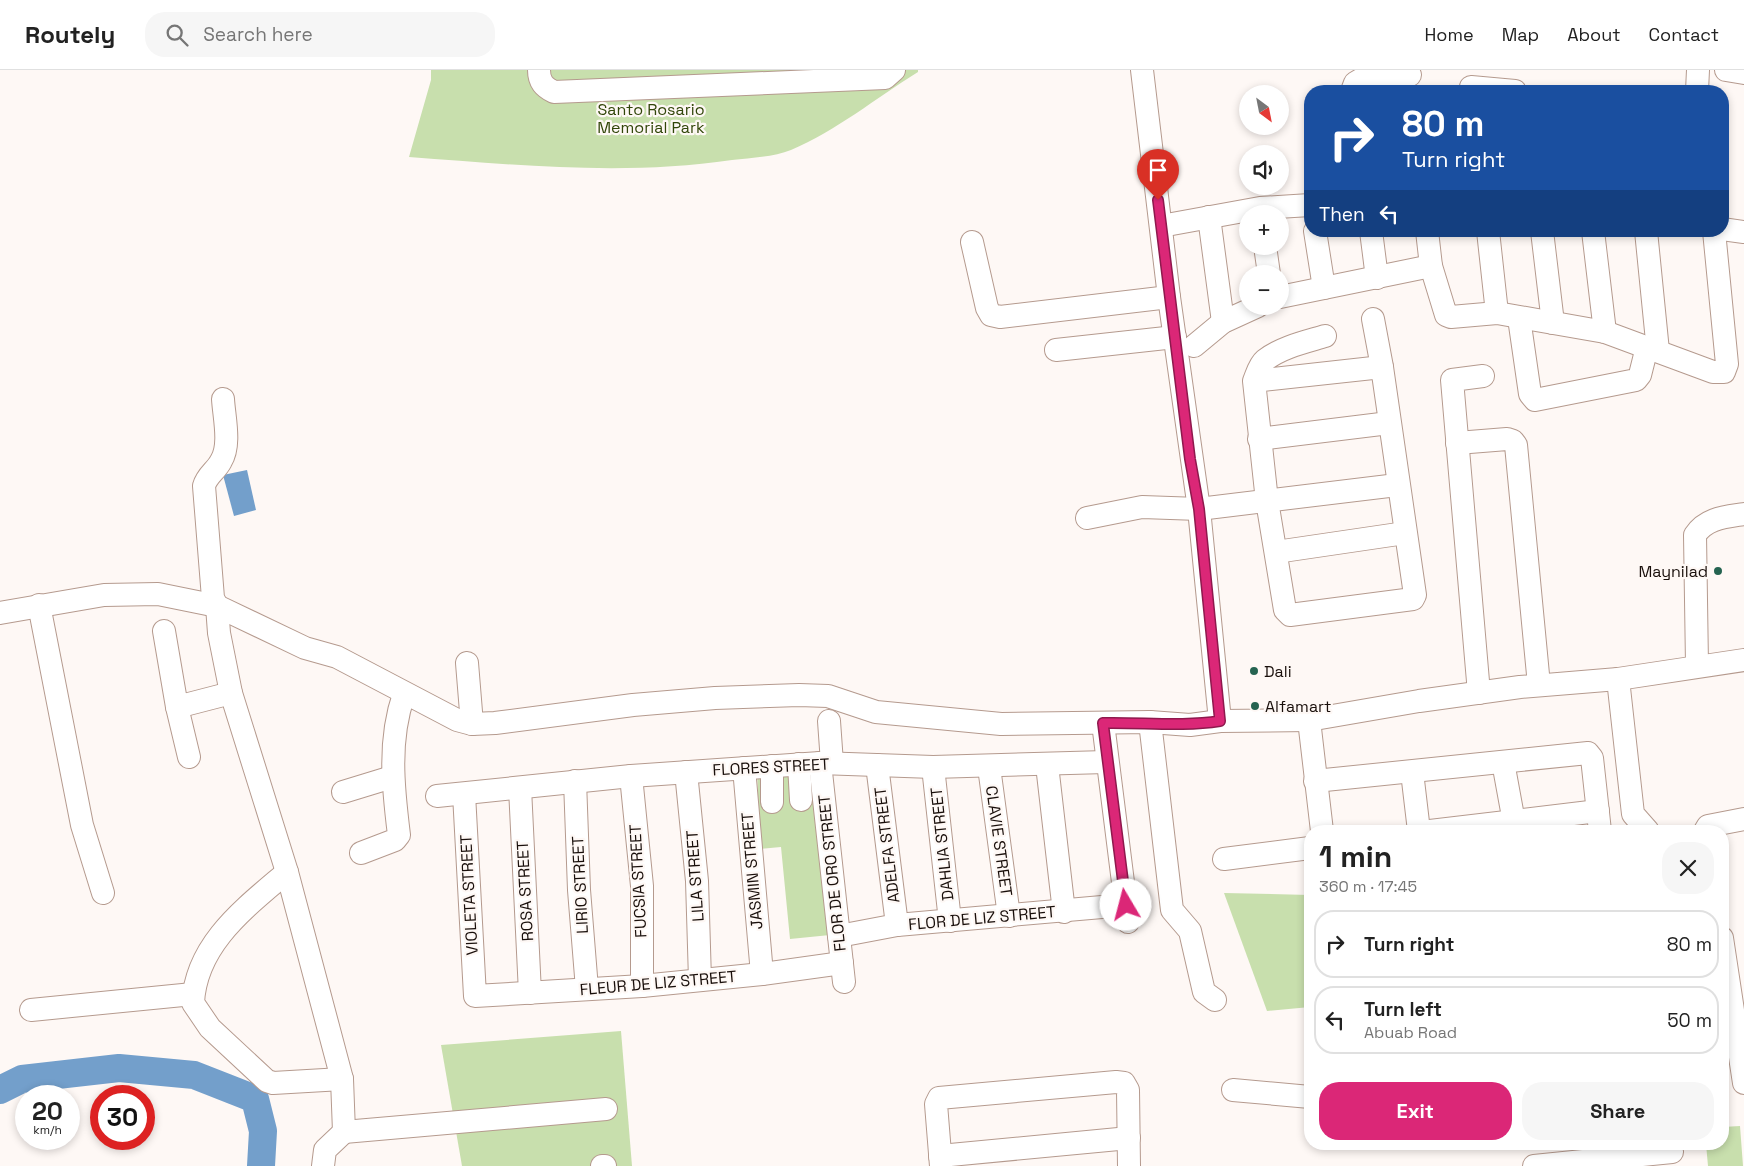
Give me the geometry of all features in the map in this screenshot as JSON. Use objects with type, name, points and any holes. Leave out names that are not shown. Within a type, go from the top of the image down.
[{"type":"street","points":[[538,70],[539,78],[545,88],[554,92],[750,77],[829,75],[885,78],[894,70]]},
{"type":"street","points":[[1142,70],[1170,297],[1184,342],[1220,721]]},
{"type":"street","points":[[1698,70],[1698,85]]},
{"type":"street","points":[[1726,70],[1744,73]]},
{"type":"street","points":[[1354,85],[1365,77],[1411,79]]},
{"type":"street","points":[[1289,208],[1304,207]]},
{"type":"street","points":[[1172,224],[1239,214]]},
{"type":"street","points":[[1208,218],[1223,322]]},
{"type":"street","points":[[1729,230],[1744,232]]},
{"type":"street","points":[[1315,237],[1324,288]]},
{"type":"street","points":[[1372,237],[1378,278]]},
{"type":"street","points":[[1428,237],[1432,266],[1446,315],[1451,317],[1497,314],[1605,332],[1713,372],[1724,372],[1727,364],[1715,237]]},
{"type":"street","points":[[1489,237],[1497,314]]},
{"type":"street","points":[[1543,237],[1553,323]]},
{"type":"street","points":[[1594,237],[1605,332]]},
{"type":"street","points":[[1520,318],[1530,394],[1535,400],[1636,380],[1652,349],[1646,237]]},
{"type":"street","points":[[972,242],[987,308],[991,314],[1000,317],[1170,297]]},
{"type":"street","points":[[1289,295],[1432,266]]},
{"type":"street","points":[[1056,350],[1184,342],[1239,315]]},
{"type":"street","points":[[1325,336],[1290,347],[1265,360],[1259,367],[1254,381],[1267,501],[1285,610],[1290,615],[1410,601],[1415,595],[1397,485],[1382,367],[1373,318]]},
{"type":"street","points":[[1254,381],[1382,367]]},
{"type":"street","points":[[1480,693],[1451,372],[1483,376]]},
{"type":"street","points":[[223,399],[226,450],[222,460],[206,479],[204,486],[213,598],[217,606],[219,633],[231,693],[287,872],[342,1079],[344,1132]]},
{"type":"street","points":[[1259,438],[1389,423]]},
{"type":"street","points":[[1457,442],[1507,439],[1513,441],[1516,445],[1539,685]]},
{"type":"street","points":[[1087,518],[1142,507],[1199,509],[1397,485]]},
{"type":"street","points":[[1697,665],[1695,535],[1701,526],[1709,522],[1744,514]]},
{"type":"street","points":[[1276,552],[1405,533]]},
{"type":"street","points":[[0,613],[104,595],[158,594],[217,606],[305,648],[337,657],[404,694],[457,720],[472,724],[495,723],[633,705],[715,698],[791,695],[828,696],[876,712],[1001,724],[1150,722],[1190,725],[1220,721],[1309,720],[1480,693],[1539,685],[1618,679],[1697,665],[1744,660]]},
{"type":"street","points":[[39,605],[82,825],[103,893]]},
{"type":"street","points":[[164,631],[177,707],[189,757]]},
{"type":"street","points":[[467,663],[472,724]]},
{"type":"street","points":[[1618,679],[1633,814],[1643,825]]},
{"type":"street","points":[[177,707],[231,693]]},
{"type":"street","points":[[361,853],[395,840],[399,835],[392,777],[398,713],[404,694]]},
{"type":"street","points":[[1309,720],[1321,825]]},
{"type":"street","points":[[801,800],[817,764],[829,721]]},
{"type":"street","points":[[1150,722],[1172,910],[1190,931],[1204,992],[1216,1000]]},
{"type":"street","points":[[1103,723],[1106,762]]},
{"type":"street","points":[[1315,781],[1588,753],[1592,758],[1599,821],[1514,822],[1486,825]]},
{"type":"street","name":"FLORES STREET","points":[[437,796],[575,781],[772,766],[817,764],[989,767],[1106,762]]},
{"type":"street","name":"FLOR DE LIZ STREET","points":[[839,936],[897,925],[1009,916],[1064,912],[1127,914],[1106,762]]},
{"type":"street","points":[[1503,762],[1514,822]]},
{"type":"street","name":"FLOR DE ORO STREET","points":[[817,764],[843,972]]},
{"type":"street","name":"ADELFA STREET","points":[[877,765],[897,925]]},
{"type":"street","points":[[772,766],[772,802]]},
{"type":"street","points":[[1047,766],[1064,912]]},
{"type":"street","name":"DAHLIA STREET","points":[[933,767],[950,921]]},
{"type":"street","name":"CLAVIE STREET","points":[[989,767],[1009,916]]},
{"type":"street","name":"JASMIN STREET","points":[[744,768],[762,974]]},
{"type":"street","name":"LILA STREET","points":[[686,772],[697,881],[700,980]]},
{"type":"street","points":[[1412,772],[1418,825]]},
{"type":"street","name":"FUCSIA STREET","points":[[631,776],[642,886],[642,986]]},
{"type":"street","points":[[344,792],[392,777]]},
{"type":"street","name":"LIRIO STREET","points":[[575,781],[579,890],[587,989]]},
{"type":"street","name":"ROSA STREET","points":[[520,788],[530,993]]},
{"type":"street","name":"VIOLETA STREET","points":[[464,794],[474,995]]},
{"type":"street","points":[[1713,825],[1744,819]]},
{"type":"street","points":[[1224,859],[1304,849]]},
{"type":"street","points":[[287,872],[239,913],[205,956],[196,975],[193,1004],[210,1028],[267,1081],[273,1083],[342,1079]]},
{"type":"street","name":"FLEUR DE LIZ STREET","points":[[474,995],[477,997],[642,986],[762,974],[843,972]]},
{"type":"street","points":[[1729,991],[1744,1084]]},
{"type":"street","points":[[31,1010],[193,994]]},
{"type":"street","points":[[1128,1138],[940,1161],[936,1104],[939,1098],[944,1096],[1116,1082],[1124,1083],[1128,1090],[1129,1166]]},
{"type":"street","points":[[1233,1090],[1304,1096]]},
{"type":"street","points":[[323,1166],[326,1150],[344,1132],[606,1109]]},
{"type":"street","points":[[1534,1166],[1672,1154]]},
{"type":"green space","name":"Santo Rosario Memorial Park","points":[[431,70],[918,70],[918,72],[824,133],[791,150],[777,154],[692,165],[570,168],[409,157],[431,80]]},
{"type":"green space","points":[[757,769],[815,769],[830,935],[790,939],[781,847],[760,849]]},
{"type":"green space","points":[[1224,893],[1304,895],[1304,1008],[1267,1011]]},
{"type":"green space","points":[[621,1031],[632,1166],[462,1166],[441,1045]]},
{"type":"green space","points":[[1740,1126],[1743,1166],[1708,1166],[1707,1150],[1729,1150],[1729,1127]]},
{"type":"water","points":[[247,470],[256,510],[234,516],[223,475]]},
{"type":"waterway","points":[[0,1090],[22,1079],[119,1068],[194,1075],[255,1099],[263,1131],[261,1166]]},
{"type":"place","name":"Maynilad","points":[[1718,571]]},
{"type":"place","name":"Dali","points":[[1254,671]]},
{"type":"place","name":"Alfamart","points":[[1255,706]]},
{"type":"route","points":[[1126,905],[1106,762],[1103,723],[1150,722],[1190,725],[1220,721],[1199,509],[1190,459],[1158,200]]}]
